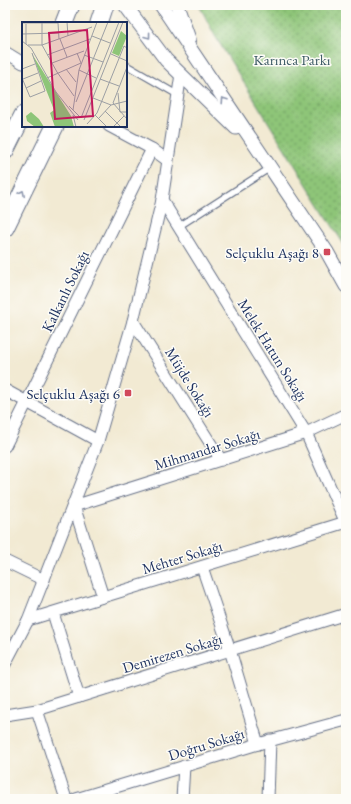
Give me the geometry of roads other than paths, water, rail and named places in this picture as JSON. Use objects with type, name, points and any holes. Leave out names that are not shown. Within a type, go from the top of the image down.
[{"type":"main road","points":[[64,22],[71,5]]},
{"type":"main road","points":[[99,22],[105,5]]},
{"type":"main road","points":[[5,152],[22,117]]},
{"type":"main road","points":[[5,228],[55,127]]},
{"type":"street","points":[[125,5],[166,60],[254,144]]},
{"type":"street","points":[[161,5],[327,252],[346,286]]},
{"type":"street","points":[[178,5],[195,56]]},
{"type":"street","points":[[5,52],[22,61]]},
{"type":"street","points":[[5,664],[28,620],[74,506],[98,441],[133,321],[162,200],[181,74]]},
{"type":"street","points":[[111,127],[152,149],[167,160]]},
{"type":"street","name":"Kalkanlı Sokağı","points":[[5,446],[152,149]]},
{"type":"street","name":"Melek Hatun Sokağı","points":[[162,200],[306,433],[346,522]]},
{"type":"street","name":"Müjde Sokağı","points":[[133,321],[221,460]]},
{"type":"street","points":[[5,390],[98,441]]},
{"type":"street","name":"Mihmandar Sokağı","points":[[74,506],[306,433],[346,414]]},
{"type":"street","points":[[74,506],[103,597]]},
{"type":"street","name":"Mehter Sokağı","points":[[28,620],[346,522]]},
{"type":"street","points":[[5,561],[44,580]]},
{"type":"street","points":[[202,567],[230,650],[258,744]]},
{"type":"street","points":[[53,613],[79,697]]},
{"type":"street","name":"Demirezen Sokağı","points":[[5,716],[37,710],[346,614]]},
{"type":"street","points":[[37,710],[66,799]]},
{"type":"street","name":"Doğru Sokağı","points":[[76,799],[95,796],[184,766],[270,740],[346,720]]},
{"type":"street","points":[[268,799],[270,740]]},
{"type":"street","points":[[182,799],[184,766]]},
{"type":"lane","points":[[127,66],[178,95]]},
{"type":"lane","points":[[178,227],[270,168]]},
{"type":"place","name":"Selçuklu Aşağı 8","points":[[327,252]]},
{"type":"place","name":"Selçuklu Aşağı 6","points":[[128,393]]},
{"type":"park label","name":"Karınca Parkı","points":[[292,59]]}]
